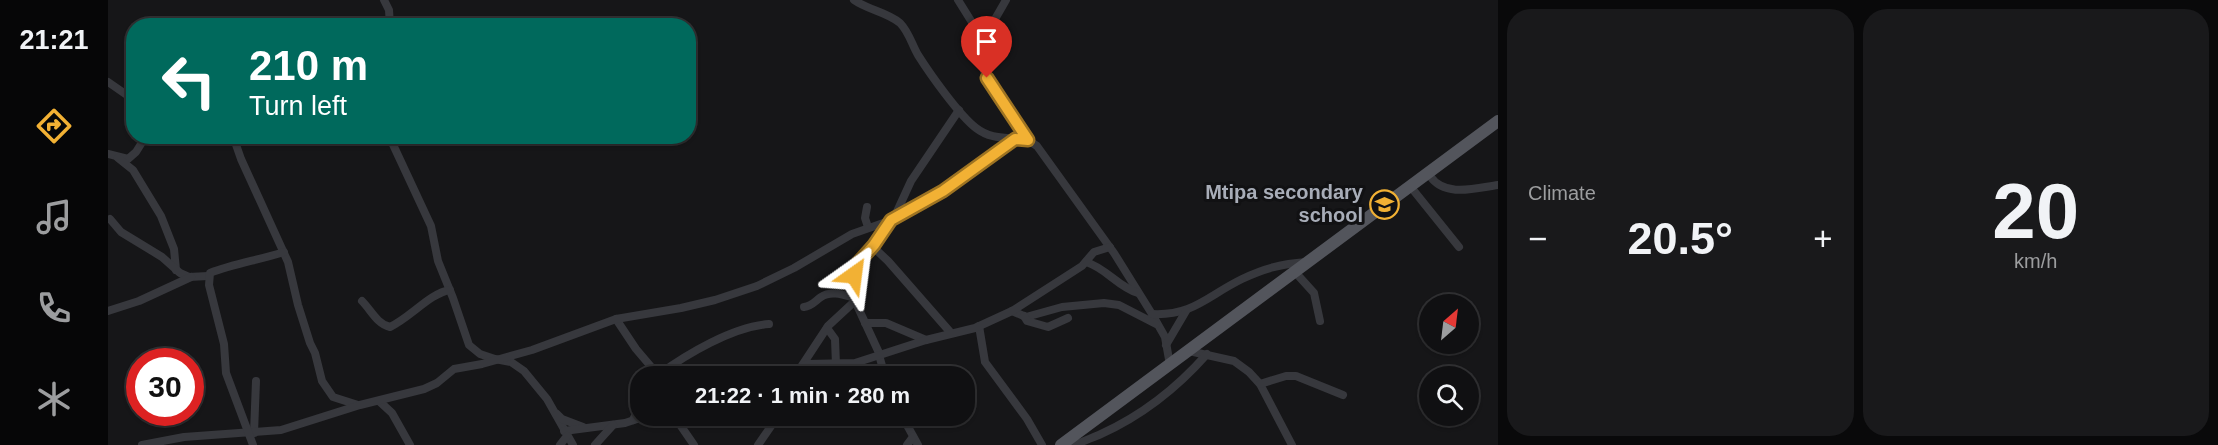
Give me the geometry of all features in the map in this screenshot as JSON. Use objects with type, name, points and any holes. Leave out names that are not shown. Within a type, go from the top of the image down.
[{"type":"main road","points":[[1061,445],[1498,121]]},
{"type":"street","points":[[384,0],[389,10],[390,18]]},
{"type":"street","points":[[854,0],[898,22],[906,30],[918,54],[959,110],[976,128],[987,135],[1006,140],[1028,140]]},
{"type":"street","points":[[958,0],[983,40],[984,71],[1028,140],[1037,146],[1051,164],[1110,247],[1165,337],[1170,365]]},
{"type":"street","points":[[983,40],[1006,0]]},
{"type":"street","points":[[108,82],[126,94]]},
{"type":"street","points":[[882,366],[855,300],[855,268],[893,219],[911,182],[959,110]]},
{"type":"street","points":[[142,445],[184,437],[281,430],[432,385],[454,369],[532,350],[616,319],[681,308],[758,286],[852,234],[893,219],[943,191],[1015,139]]},
{"type":"street","points":[[108,154],[128,159],[140,144]]},
{"type":"street","points":[[235,144],[240,159],[290,268],[298,305],[322,381],[333,397],[360,405]]},
{"type":"street","points":[[393,144],[430,226],[438,261],[469,345],[475,351],[495,359],[511,362],[524,371],[562,419],[585,428]]},
{"type":"street","points":[[118,158],[133,170],[160,216],[174,249],[176,270]]},
{"type":"street","points":[[1431,171],[1430,177],[1444,189],[1456,190],[1498,185]]},
{"type":"street","points":[[1410,186],[1459,247]]},
{"type":"street","points":[[867,207],[865,218],[868,227]]},
{"type":"street","points":[[110,219],[121,232],[162,257],[176,270],[191,277]]},
{"type":"street","points":[[872,246],[951,333]]},
{"type":"street","points":[[804,366],[816,363],[836,365],[855,363],[979,326],[1012,311],[1082,266],[1094,252],[1110,247]]},
{"type":"street","points":[[108,311],[139,301],[191,277],[208,276],[217,270],[284,252]]},
{"type":"street","points":[[1086,262],[1100,267],[1123,285],[1138,293]]},
{"type":"street","points":[[1152,314],[1170,315],[1186,311],[1259,272],[1278,265],[1308,262]]},
{"type":"street","points":[[1295,272],[1314,293],[1320,321]]},
{"type":"street","points":[[208,276],[208,285],[225,344],[226,373],[251,432],[253,445]]},
{"type":"street","points":[[362,301],[383,325],[390,327],[440,293],[450,290]]},
{"type":"street","points":[[804,307],[813,304],[826,294],[838,294],[855,300]]},
{"type":"street","points":[[801,366],[827,328],[855,300]]},
{"type":"street","points":[[1024,316],[1062,307],[1104,303],[1132,310],[1158,324]]},
{"type":"street","points":[[1012,311],[1024,316],[1027,321],[1048,327],[1068,318]]},
{"type":"street","points":[[1166,345],[1186,311]]},
{"type":"street","points":[[616,319],[650,366]]},
{"type":"street","points":[[865,323],[886,323],[926,340]]},
{"type":"street","points":[[672,366],[692,352],[712,343],[760,325],[769,324]]},
{"type":"street","points":[[979,326],[985,362],[1027,418],[1042,445]]},
{"type":"street","points":[[827,328],[836,339],[836,365]]},
{"type":"street","points":[[1189,351],[1234,361],[1249,372],[1260,384],[1292,445]]},
{"type":"street","points":[[1075,445],[1101,434],[1156,402],[1184,379],[1207,354]]},
{"type":"street","points":[[1260,384],[1286,376],[1296,376],[1343,395]]},
{"type":"street","points":[[251,432],[256,381]]},
{"type":"street","points":[[378,401],[392,413],[410,445]]},
{"type":"street","points":[[553,408],[573,445]]},
{"type":"street","points":[[565,433],[630,421]]},
{"type":"street","points":[[595,445],[613,425]]},
{"type":"street","points":[[681,426],[694,445]]},
{"type":"street","points":[[758,445],[771,426]]},
{"type":"street","points":[[907,445],[916,441],[908,426]]},
{"type":"street","points":[[560,445],[565,433]]},
{"type":"place","name":"Mtipa secondary school","points":[[1384,204]]},
{"type":"route","points":[[854,275],[857,264],[874,245],[891,220],[943,191],[1007,147],[1015,139],[1028,140],[987,78]]}]
